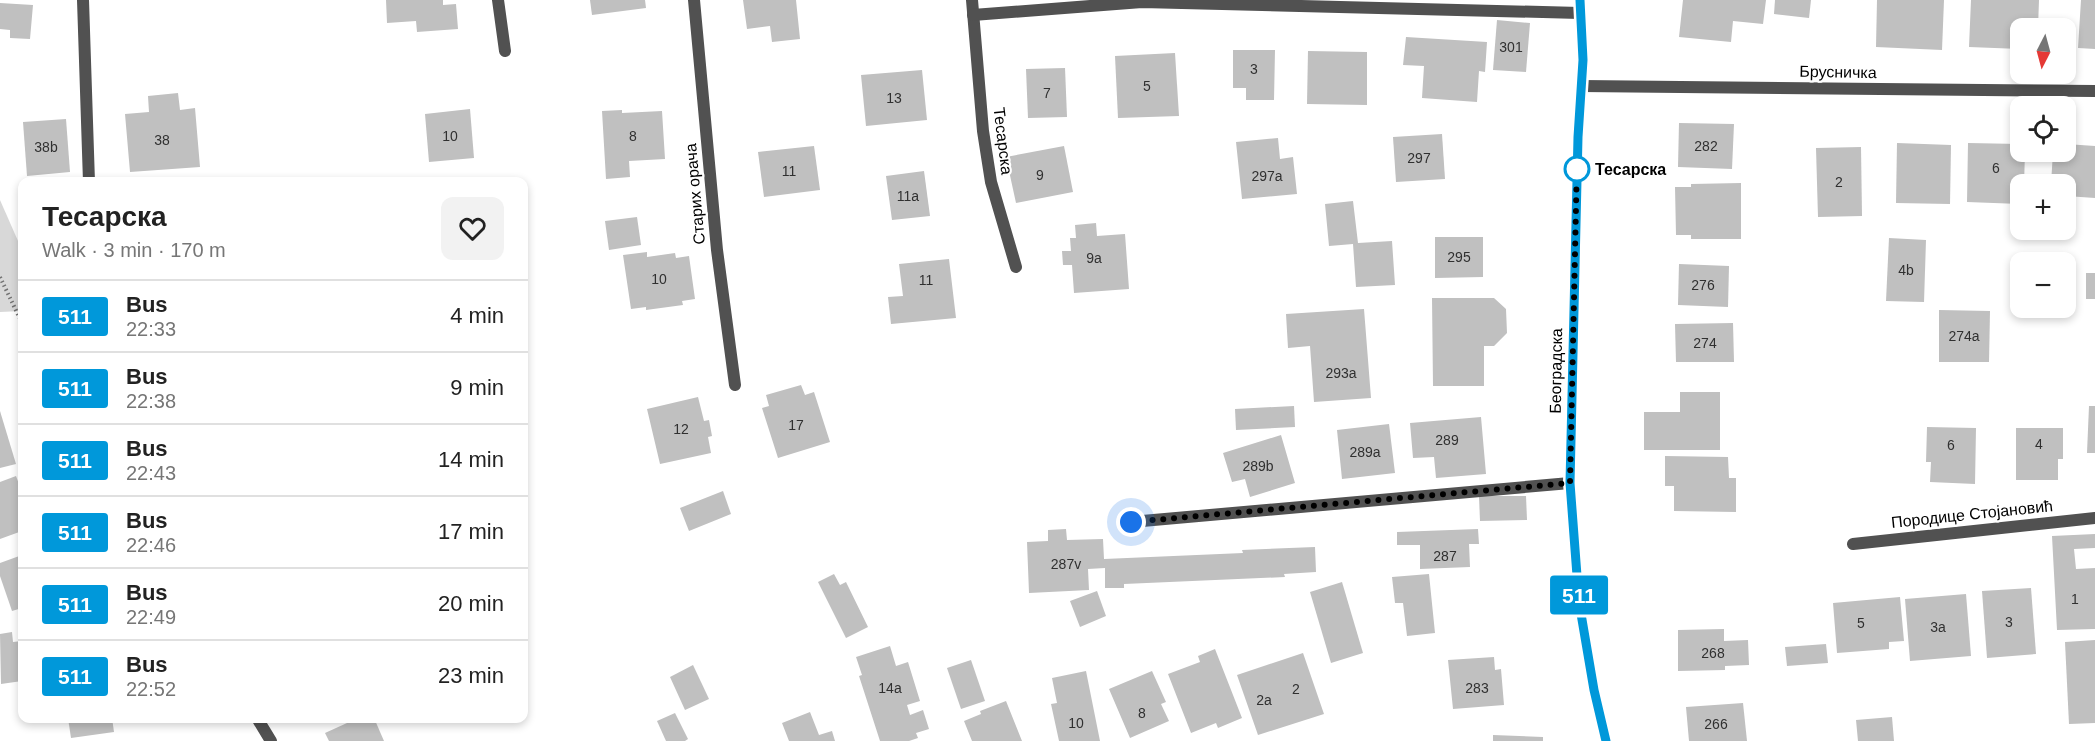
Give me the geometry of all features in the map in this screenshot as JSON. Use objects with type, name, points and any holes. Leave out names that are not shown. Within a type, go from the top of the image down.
[{"type":"main road","name":"Београдска","points":[[1580,6],[1583,60],[1578,137],[1570,483],[1579,602],[1594,690],[1606,741]]},
{"type":"street","points":[[83,0],[89,177]]},
{"type":"street","points":[[498,0],[505,51]]},
{"type":"street","name":"Старих орача","points":[[694,0],[717,250],[735,385]]},
{"type":"street","name":"Тесарска","points":[[972,0],[991,182],[1016,267]]},
{"type":"street","points":[[973,15],[1142,2],[1580,6]]},
{"type":"street","name":"Брусничка","points":[[1581,86],[2095,92]]},
{"type":"street","points":[[1131,522],[1570,483]]},
{"type":"street","name":"Породице Стојановић","points":[[1853,544],[2095,518]]},
{"type":"street","points":[[260,723],[271,741]]},
{"type":"path","points":[[0,277],[18,315]]},
{"type":"shaded area","points":[[0,200],[18,241],[18,311],[0,312]]},
{"type":"building","points":[[386,0],[443,0],[443,5],[456,4],[458,29],[417,32],[416,21],[387,23]]},
{"type":"building","points":[[590,0],[645,0],[646,8],[592,15]]},
{"type":"building","points":[[743,0],[796,0],[800,39],[772,42],[770,26],[747,29]]},
{"type":"building","points":[[1683,0],[1766,0],[1763,24],[1733,21],[1731,42],[1679,37]]},
{"type":"building","points":[[1775,0],[1811,0],[1809,18],[1774,14]]},
{"type":"building","points":[[1877,0],[1944,0],[1942,50],[1876,47]]},
{"type":"building","points":[[1971,0],[2039,0],[2038,18],[2010,18],[2010,49],[1969,47]]},
{"type":"building","points":[[2081,0],[2095,0],[2095,49],[2078,48]]},
{"type":"building","points":[[0,3],[33,5],[30,39],[10,38],[10,30],[0,29]]},
{"type":"building","points":[[1497,20],[1530,23],[1526,72],[1493,70]]},
{"type":"building","points":[[1406,37],[1487,42],[1485,72],[1479,71],[1477,102],[1422,98],[1424,66],[1403,65]]},
{"type":"building","points":[[1233,50],[1275,50],[1274,100],[1246,100],[1246,88],[1233,88]]},
{"type":"building","points":[[1308,51],[1367,52],[1367,105],[1307,104]]},
{"type":"building","points":[[1175,53],[1179,116],[1118,118],[1115,56]]},
{"type":"building","points":[[1065,68],[1067,117],[1028,118],[1026,69]]},
{"type":"building","points":[[922,70],[927,120],[866,126],[861,75]]},
{"type":"building","points":[[178,93],[180,110],[195,108],[200,167],[130,172],[125,114],[149,112],[148,96]]},
{"type":"building","points":[[470,109],[474,158],[429,162],[425,114]]},
{"type":"building","points":[[622,110],[622,113],[662,111],[665,159],[629,161],[630,177],[606,179],[602,111]]},
{"type":"building","points":[[66,119],[70,172],[27,176],[23,122]]},
{"type":"building","points":[[1679,123],[1734,124],[1732,169],[1678,167]]},
{"type":"building","points":[[1442,134],[1445,179],[1396,182],[1393,137]]},
{"type":"building","points":[[1278,138],[1280,159],[1293,157],[1297,194],[1242,199],[1236,142]]},
{"type":"building","points":[[1897,143],[1951,145],[1950,204],[1896,203]]},
{"type":"building","points":[[1968,143],[2010,144],[2010,162],[2025,162],[2024,174],[2010,174],[2010,204],[1967,202]]},
{"type":"building","points":[[2076,145],[2095,146],[2095,198],[2076,197],[2076,174],[2052,174],[2052,162],[2076,162]]},
{"type":"building","points":[[814,146],[820,190],[764,197],[758,152]]},
{"type":"building","points":[[1064,146],[1073,192],[1016,203],[1006,157]]},
{"type":"building","points":[[1861,147],[1862,216],[1818,217],[1816,148]]},
{"type":"building","points":[[924,171],[930,216],[892,220],[886,176]]},
{"type":"building","points":[[1741,183],[1741,239],[1691,239],[1691,235],[1676,235],[1675,187],[1691,187],[1691,184]]},
{"type":"building","points":[[1353,201],[1358,243],[1392,241],[1395,285],[1356,287],[1353,244],[1329,246],[1325,204]]},
{"type":"building","points":[[637,217],[641,245],[609,250],[605,221]]},
{"type":"building","points":[[1096,223],[1097,236],[1125,234],[1129,289],[1074,293],[1072,265],[1063,265],[1062,251],[1071,251],[1070,238],[1076,238],[1075,225]]},
{"type":"building","points":[[1435,237],[1483,237],[1483,277],[1435,278]]},
{"type":"building","points":[[1889,238],[1926,240],[1924,302],[1886,301]]},
{"type":"building","points":[[647,252],[647,257],[675,253],[676,258],[689,256],[695,299],[682,301],[683,305],[646,310],[646,307],[631,309],[623,255]]},
{"type":"building","points":[[949,259],[956,318],[891,324],[888,297],[903,296],[899,264]]},
{"type":"building","points":[[1679,264],[1729,266],[1728,307],[1678,305]]},
{"type":"building","points":[[2086,273],[2095,273],[2095,299],[2086,299]]},
{"type":"building","points":[[1432,298],[1494,298],[1506,309],[1507,333],[1494,346],[1484,346],[1484,386],[1433,386]]},
{"type":"building","points":[[1364,309],[1371,398],[1314,402],[1310,346],[1288,348],[1286,314]]},
{"type":"building","points":[[1939,310],[1990,311],[1989,362],[1939,362]]},
{"type":"building","points":[[1733,323],[1734,362],[1676,362],[1675,324]]},
{"type":"building","points":[[801,385],[805,395],[814,392],[830,442],[778,458],[762,408],[769,406],[766,395]]},
{"type":"building","points":[[1680,392],[1720,392],[1720,450],[1644,450],[1644,412],[1680,412]]},
{"type":"building","points":[[698,397],[704,421],[709,420],[712,436],[708,437],[711,453],[660,464],[647,409]]},
{"type":"building","points":[[1294,406],[1295,427],[1236,430],[1235,409]]},
{"type":"building","points":[[2089,406],[2095,406],[2095,453],[2087,453]]},
{"type":"building","points":[[0,411],[16,464],[0,468]]},
{"type":"building","points":[[1481,417],[1486,474],[1436,478],[1434,457],[1413,458],[1410,423]]},
{"type":"building","points":[[1389,424],[1395,473],[1342,479],[1337,430]]},
{"type":"building","points":[[1927,427],[1976,428],[1975,484],[1930,482],[1931,462],[1926,462]]},
{"type":"building","points":[[2016,428],[2063,428],[2063,459],[2058,459],[2058,480],[2016,480]]},
{"type":"building","points":[[1281,435],[1295,483],[1250,497],[1245,479],[1232,482],[1223,453]]},
{"type":"building","points":[[1665,456],[1728,457],[1729,478],[1736,478],[1736,512],[1674,511],[1674,486],[1665,486]]},
{"type":"building","points":[[16,476],[18,481],[18,532],[0,539],[0,482]]},
{"type":"building","points":[[723,491],[731,514],[689,531],[680,508]]},
{"type":"building","points":[[1479,496],[1526,496],[1527,520],[1480,521]]},
{"type":"building","points":[[1066,529],[1067,540],[1103,539],[1104,559],[1243,553],[1242,550],[1315,547],[1316,572],[1284,574],[1285,577],[1124,584],[1124,588],[1105,588],[1105,568],[1088,569],[1089,590],[1029,593],[1027,542],[1048,541],[1048,530]]},
{"type":"building","points":[[1478,529],[1479,544],[1469,544],[1470,567],[1420,569],[1420,545],[1397,545],[1397,532]]},
{"type":"building","points":[[2095,534],[2095,548],[2074,549],[2076,569],[2095,568],[2095,629],[2057,630],[2052,536]]},
{"type":"building","points":[[18,556],[18,609],[12,611],[0,576],[0,563]]},
{"type":"building","points":[[834,574],[840,585],[846,582],[868,627],[846,638],[818,582]]},
{"type":"building","points":[[1429,574],[1435,633],[1407,636],[1403,603],[1395,603],[1392,577]]},
{"type":"building","points":[[1342,582],[1363,653],[1331,663],[1310,592]]},
{"type":"building","points":[[2031,588],[2036,654],[1987,658],[1982,591]]},
{"type":"building","points":[[1097,591],[1106,616],[1080,627],[1070,601]]},
{"type":"building","points":[[1966,594],[1971,656],[1910,661],[1905,599]]},
{"type":"building","points":[[1900,597],[1904,641],[1889,642],[1889,649],[1837,653],[1833,603]]},
{"type":"building","points":[[1724,629],[1724,641],[1748,640],[1749,665],[1725,666],[1725,670],[1678,671],[1678,630]]},
{"type":"building","points":[[12,632],[13,642],[18,641],[18,682],[1,684],[0,634]]},
{"type":"building","points":[[2095,640],[2095,723],[2069,724],[2065,642]]},
{"type":"building","points":[[1826,644],[1828,663],[1787,666],[1785,647]]},
{"type":"building","points":[[890,646],[896,666],[908,662],[920,701],[907,705],[910,715],[923,710],[929,729],[916,733],[918,738],[909,741],[880,741],[859,676],[862,675],[856,657]]},
{"type":"building","points":[[1215,649],[1242,718],[1218,728],[1216,723],[1191,733],[1168,674],[1200,662],[1198,656]]},
{"type":"building","points":[[1303,653],[1324,714],[1258,735],[1237,675]]},
{"type":"building","points":[[1494,657],[1495,670],[1501,669],[1504,705],[1453,709],[1448,660]]},
{"type":"building","points":[[971,660],[985,701],[961,709],[947,668]]},
{"type":"building","points":[[693,665],[709,699],[685,710],[670,677]]},
{"type":"building","points":[[1086,671],[1100,741],[1059,741],[1051,704],[1057,703],[1052,678]]},
{"type":"building","points":[[1152,671],[1166,702],[1161,704],[1169,721],[1130,738],[1109,689]]},
{"type":"building","points":[[1006,701],[1022,741],[972,741],[964,721],[981,714],[980,711]]},
{"type":"building","points":[[1743,703],[1747,741],[1689,741],[1686,707]]},
{"type":"building","points":[[810,712],[819,735],[832,731],[835,741],[789,741],[782,723]]},
{"type":"building","points":[[675,713],[688,739],[685,741],[666,741],[657,721]]},
{"type":"building","points":[[1892,717],[1894,741],[1858,741],[1856,720]]},
{"type":"building","points":[[69,723],[113,723],[114,732],[71,738]]},
{"type":"building","points":[[347,723],[376,723],[384,741],[329,741],[325,733]]},
{"type":"building","points":[[1493,735],[1543,737],[1543,741],[1493,741]]},
{"type":"bus line","name":"511","points":[[1580,0],[1583,60],[1578,137],[1570,483],[1579,602],[1594,690],[1606,741]]},
{"type":"place","name":"Тесарска","points":[[1577,169]]},
{"type":"route","points":[[1131,522],[1570,483],[1577,161],[1577,169]]}]
